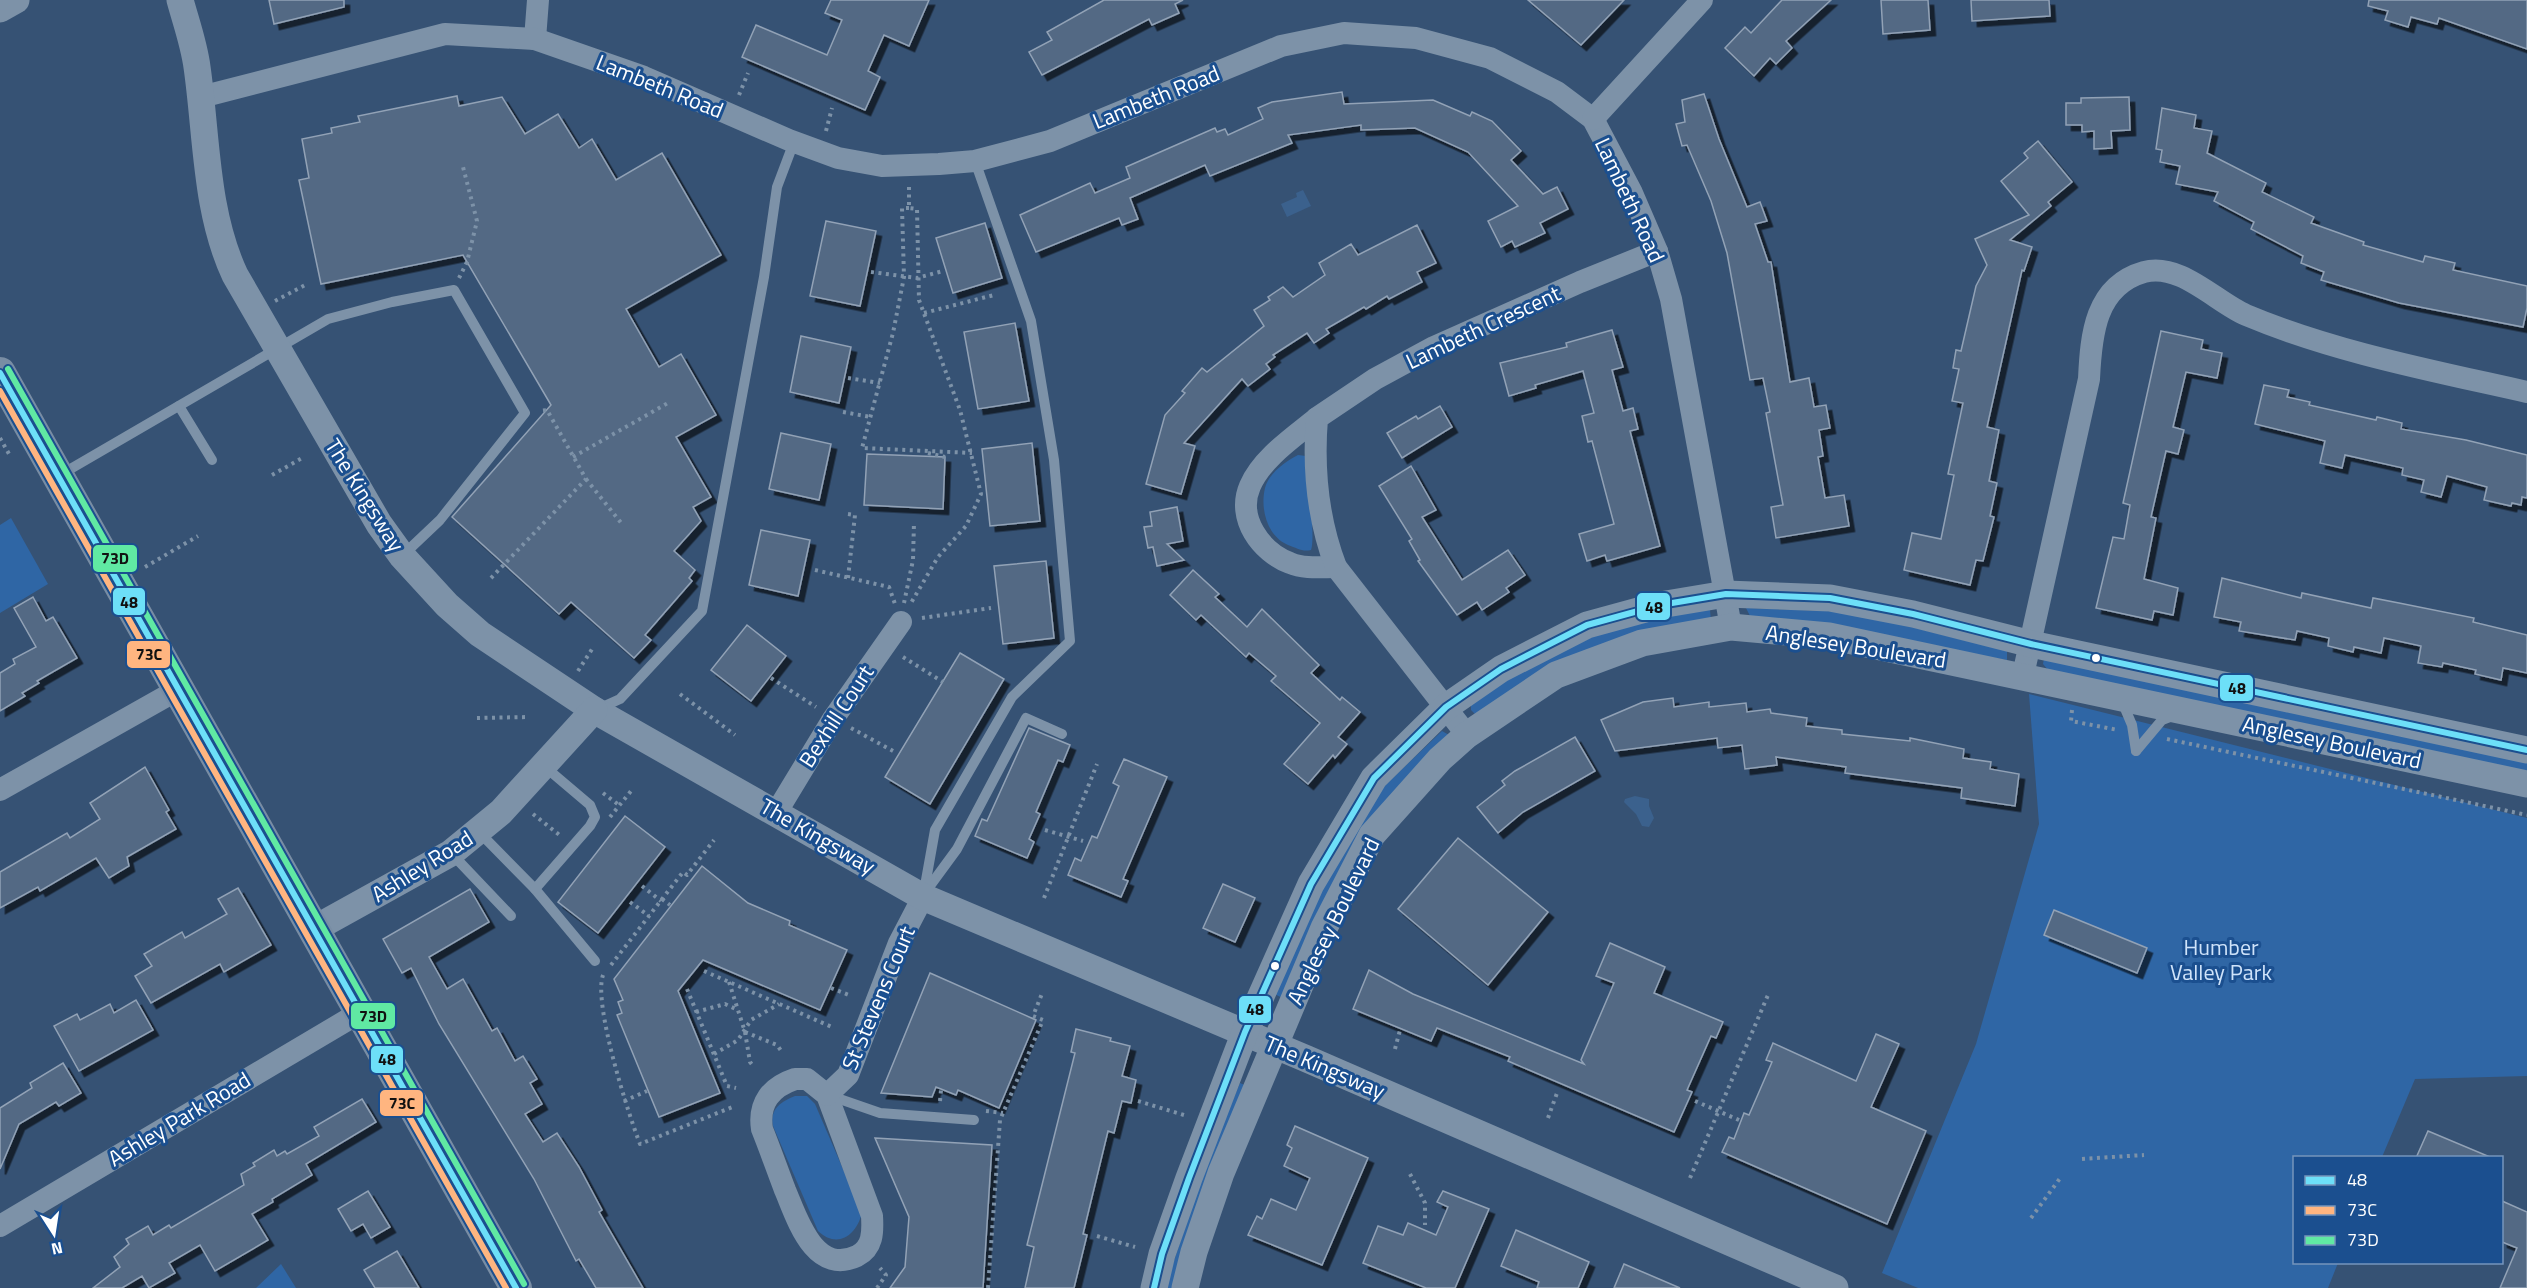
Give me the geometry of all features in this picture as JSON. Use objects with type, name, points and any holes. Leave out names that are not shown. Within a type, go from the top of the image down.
[{"type":"main road","points":[[0,374],[516,1288]]},
{"type":"street","points":[[0,9],[16,0]]},
{"type":"street","name":"The Kingsway","points":[[180,0],[193,46],[215,216],[222,244],[235,275],[379,524],[402,556],[447,605],[480,634],[594,710],[922,897],[1245,1032],[1834,1288]]},
{"type":"street","points":[[535,39],[538,0]]},
{"type":"street","points":[[1593,119],[1702,0]]},
{"type":"street","name":"Lambeth Road","points":[[201,97],[445,34],[535,39],[644,77],[794,142],[838,158],[882,166],[975,161],[1050,141],[1281,46],[1344,33],[1416,39],[1490,58],[1557,92],[1593,119],[1632,193],[1657,251],[1671,299],[1731,627]]},
{"type":"street","name":"Lambeth Crescent","points":[[1336,567],[1291,564],[1271,552],[1258,539],[1248,522],[1246,504],[1249,487],[1262,467],[1317,418],[1375,379],[1434,347],[1657,251]]},
{"type":"street","points":[[2023,675],[2089,380],[2090,349],[2104,300],[2118,284],[2146,271],[2166,271],[2188,280],[2241,313],[2274,327],[2399,363],[2527,392]]},
{"type":"street","points":[[1317,418],[1315,444],[1322,517],[1325,539],[1336,567],[1467,735]]},
{"type":"street","name":"Anglesey Boulevard","points":[[1154,1288],[1162,1254],[1185,1188],[1245,1032],[1311,884],[1374,778],[1446,707],[1501,669],[1587,625],[1660,605],[1726,594],[1830,598],[1913,614],[2031,644],[2527,750]]},
{"type":"street","name":"Bexhill Court","points":[[776,813],[833,718],[901,622]]},
{"type":"street","name":"Anglesey Boulevard","points":[[1185,1288],[1194,1252],[1221,1173],[1324,928],[1372,836],[1440,759],[1467,735],[1556,675],[1585,662],[1642,643],[1731,627],[1829,636],[2023,675],[2527,784]]},
{"type":"street","points":[[0,790],[179,689]]},
{"type":"street","name":"Ashley Road","points":[[314,929],[452,853],[479,832],[594,710]]},
{"type":"street","name":"St Stevens Court","points":[[827,1095],[848,1075],[899,943],[922,897]]},
{"type":"street","name":"Ashley Park Road","points":[[0,1226],[359,1013]]},
{"type":"street","name":"St Stevens Court","points":[[795,1079],[807,1079],[827,1095],[872,1216],[873,1234],[863,1252],[838,1260],[824,1256],[813,1247],[802,1232],[762,1129],[760,1115],[764,1102],[773,1091],[782,1083],[795,1079]]},
{"type":"lane","points":[[594,710],[620,699],[702,611],[764,278],[777,187],[794,142]]},
{"type":"lane","points":[[922,897],[935,830],[1012,697],[1070,642],[1054,460],[1031,321],[975,161]]},
{"type":"lane","points":[[58,476],[328,319],[392,302],[454,290],[525,413],[440,520],[402,556]]},
{"type":"lane","points":[[179,406],[212,460]]},
{"type":"lane","points":[[2120,696],[2133,733],[2136,751],[2163,720],[2187,711]]},
{"type":"lane","points":[[922,897],[957,849],[1026,718],[1062,734]]},
{"type":"lane","points":[[535,889],[590,826],[595,817],[590,805],[543,765]]},
{"type":"lane","points":[[479,832],[535,889],[595,961]]},
{"type":"lane","points":[[452,853],[511,916]]},
{"type":"lane","points":[[827,1095],[879,1113],[974,1120]]},
{"type":"path","points":[[908,165],[909,208]]},
{"type":"path","points":[[454,290],[467,262],[477,221],[463,166]]},
{"type":"path","points":[[901,622],[938,557],[966,526],[983,494],[972,453],[960,410],[924,313],[917,278],[917,209],[903,208],[904,277],[893,333],[862,448],[972,453]]},
{"type":"path","points":[[871,272],[917,278],[943,271]]},
{"type":"path","points":[[272,302],[307,284]]},
{"type":"path","points":[[924,313],[994,295]]},
{"type":"path","points":[[848,378],[880,383]]},
{"type":"path","points":[[573,457],[668,403]]},
{"type":"path","points":[[525,413],[547,410],[586,479],[622,524]]},
{"type":"path","points":[[843,412],[871,417]]},
{"type":"path","points":[[0,438],[9,454]]},
{"type":"path","points":[[920,451],[945,457]]},
{"type":"path","points":[[272,475],[304,457]]},
{"type":"path","points":[[491,578],[586,479]]},
{"type":"path","points":[[848,578],[855,515],[849,514]]},
{"type":"path","points":[[901,622],[913,560],[914,522]]},
{"type":"path","points":[[145,567],[198,536]]},
{"type":"path","points":[[814,570],[889,587],[901,622]]},
{"type":"path","points":[[901,622],[991,608]]},
{"type":"path","points":[[883,645],[943,682]]},
{"type":"path","points":[[578,672],[594,646]]},
{"type":"path","points":[[771,678],[833,718],[893,751]]},
{"type":"path","points":[[680,694],[735,735]]},
{"type":"path","points":[[2074,699],[2071,721],[2133,733]]},
{"type":"path","points":[[477,718],[529,717]]},
{"type":"path","points":[[2148,736],[2527,815]]},
{"type":"path","points":[[1044,898],[1097,764]]},
{"type":"path","points":[[1045,830],[1083,842]]},
{"type":"path","points":[[714,840],[687,875],[683,872],[601,979],[601,996],[624,1101],[640,1144],[735,1106]]},
{"type":"path","points":[[642,886],[670,905]]},
{"type":"path","points":[[630,902],[649,916]]},
{"type":"path","points":[[704,971],[832,1027]]},
{"type":"path","points":[[729,982],[745,1032],[750,1062],[754,1067]]},
{"type":"path","points":[[831,988],[849,995]]},
{"type":"path","points":[[687,989],[727,1086],[736,1088]]},
{"type":"path","points":[[988,1288],[1000,1120],[1043,1020],[1033,1016],[1042,991]]},
{"type":"path","points":[[1690,1178],[1768,995]]},
{"type":"path","points":[[714,1054],[738,1040],[751,1020],[780,1004]]},
{"type":"path","points":[[696,1012],[725,1005],[738,1010]]},
{"type":"path","points":[[1395,1049],[1400,1030]]},
{"type":"path","points":[[745,1032],[777,1046],[782,1052]]},
{"type":"path","points":[[624,1101],[647,1091]]},
{"type":"path","points":[[1548,1118],[1557,1093]]},
{"type":"path","points":[[1138,1101],[1184,1115]]},
{"type":"path","points":[[1695,1101],[1739,1120]]},
{"type":"path","points":[[2082,1159],[2144,1155]]},
{"type":"path","points":[[1410,1174],[1425,1203],[1425,1225]]},
{"type":"path","points":[[2031,1218],[2061,1177]]},
{"type":"path","points":[[1097,1236],[1135,1247]]},
{"type":"path","points":[[877,1288],[886,1275],[880,1268]]},
{"type":"green space","points":[[1298,455],[1306,456],[1311,505],[1311,550],[1300,549],[1281,541],[1270,529],[1265,513],[1264,496],[1267,483],[1274,473]]},
{"type":"green space","points":[[11,518],[48,584],[0,613],[0,525]]},
{"type":"green space","points":[[1704,607],[1710,610],[1711,621],[1475,714],[1471,710],[1471,704],[1510,677],[1602,632]]},
{"type":"green space","points":[[1746,608],[1852,612],[2007,651],[2007,660],[1750,616]]},
{"type":"green space","points":[[2044,659],[2527,760],[2527,779],[2049,671],[2043,664]]},
{"type":"green space","name":"Humber Valley Park","points":[[2029,694],[2527,818],[2527,1076],[2415,1079],[2382,1156],[2293,1156],[2293,1264],[2338,1264],[2328,1288],[1918,1288],[1882,1273],[1976,1044],[2039,824]]},
{"type":"green space","points":[[1442,731],[1449,735],[1287,1000],[1270,992],[1282,961],[1377,793]]},
{"type":"green space","points":[[1240,1083],[1249,1087],[1176,1288],[1165,1288],[1207,1161]]},
{"type":"green space","points":[[795,1096],[807,1096],[815,1104],[862,1213],[850,1234],[839,1239],[832,1239],[818,1231],[773,1126],[775,1110],[781,1103]]},
{"type":"green space","points":[[281,1264],[296,1288],[256,1288]]},
{"type":"shaded area","points":[[1303,190],[1311,206],[1287,217],[1281,204],[1297,197],[1296,193]]},
{"type":"shaded area","points":[[1635,796],[1649,799],[1654,818],[1649,827],[1642,826],[1636,814],[1624,802],[1625,799]]},
{"type":"building","points":[[269,0],[344,0],[344,7],[274,24]]},
{"type":"building","points":[[831,0],[929,0],[909,46],[884,35],[868,71],[880,77],[865,110],[742,57],[756,25],[827,55],[842,20],[825,13]]},
{"type":"building","points":[[1104,0],[1183,0],[1175,4],[1179,13],[1152,25],[1149,19],[1042,75],[1029,52],[1052,40],[1047,32]]},
{"type":"building","points":[[1528,0],[1624,0],[1581,45]]},
{"type":"building","points":[[1782,0],[1831,0],[1786,41],[1792,48],[1776,64],[1770,58],[1754,76],[1725,48],[1745,27],[1751,33]]},
{"type":"building","points":[[1881,0],[1928,0],[1930,30],[1883,34]]},
{"type":"building","points":[[1971,0],[2049,0],[2050,16],[1972,21]]},
{"type":"building","points":[[2369,0],[2527,0],[2527,49],[2439,18],[2437,24],[2411,17],[2408,27],[2385,20],[2388,11],[2368,6]]},
{"type":"building","points":[[1342,92],[1344,104],[1433,100],[1470,116],[1472,112],[1492,121],[1521,151],[1511,160],[1543,194],[1557,187],[1568,209],[1540,223],[1545,233],[1515,247],[1512,241],[1501,247],[1488,221],[1518,206],[1468,152],[1415,128],[1361,130],[1361,125],[1288,135],[1292,143],[1210,176],[1205,165],[1130,198],[1138,219],[1122,225],[1119,218],[1036,252],[1020,215],[1090,183],[1095,193],[1130,178],[1126,167],[1215,128],[1217,132],[1225,129],[1228,135],[1263,119],[1258,108],[1272,102]]},
{"type":"building","points":[[1704,94],[1719,139],[1747,207],[1760,202],[1767,221],[1755,224],[1768,262],[1771,262],[1790,382],[1809,378],[1814,407],[1826,405],[1830,428],[1819,430],[1823,456],[1818,457],[1825,498],[1844,495],[1849,526],[1776,538],[1771,507],[1783,505],[1766,413],[1770,412],[1763,378],[1750,380],[1727,253],[1711,201],[1687,145],[1682,146],[1676,124],[1685,122],[1682,100]]},
{"type":"building","points":[[457,96],[459,106],[502,97],[525,134],[558,114],[579,148],[592,139],[616,180],[662,153],[721,255],[626,309],[659,367],[681,354],[716,415],[676,437],[711,497],[693,507],[701,521],[674,551],[695,570],[689,578],[692,581],[645,635],[651,640],[634,658],[571,602],[559,614],[452,517],[551,405],[463,255],[321,284],[299,180],[309,178],[302,139],[332,133],[331,128],[360,122],[358,116]]},
{"type":"building","points":[[2129,97],[2130,130],[2111,131],[2112,148],[2094,149],[2094,131],[2082,132],[2082,125],[2066,125],[2066,103],[2081,103],[2081,98]]},
{"type":"building","points":[[2162,108],[2196,115],[2194,128],[2212,131],[2207,153],[2266,183],[2262,192],[2314,217],[2311,223],[2364,242],[2363,245],[2423,262],[2425,256],[2455,263],[2453,270],[2527,286],[2527,308],[2523,327],[2399,303],[2321,280],[2324,272],[2301,263],[2303,256],[2251,229],[2254,222],[2214,201],[2218,192],[2176,184],[2180,166],[2160,162],[2162,150],[2156,149]]},
{"type":"building","points":[[2038,141],[2072,182],[2048,202],[2051,206],[2010,240],[2032,247],[2024,271],[2022,270],[1987,427],[1999,430],[1989,481],[1997,483],[1990,516],[1994,517],[1983,561],[1976,560],[1970,585],[1904,570],[1912,533],[1941,539],[1954,475],[1948,474],[1963,403],[1952,401],[1959,369],[1953,368],[1956,350],[1961,351],[1976,286],[1987,265],[1975,239],[2029,215],[2001,181],[2028,158],[2024,153]]},
{"type":"building","points":[[826,221],[876,231],[860,306],[810,296]]},
{"type":"building","points":[[985,223],[1002,278],[953,293],[936,238]]},
{"type":"building","points":[[1417,225],[1436,263],[1417,272],[1422,282],[1389,299],[1387,296],[1366,309],[1364,307],[1326,329],[1329,333],[1314,343],[1307,333],[1273,355],[1275,357],[1266,364],[1270,369],[1248,386],[1242,379],[1184,443],[1195,446],[1181,494],[1146,484],[1165,415],[1185,393],[1182,391],[1202,368],[1207,372],[1264,326],[1254,310],[1270,300],[1268,297],[1283,287],[1293,297],[1325,275],[1319,263],[1351,244],[1358,255]]},
{"type":"building","points":[[1015,323],[1029,401],[978,409],[964,332]]},
{"type":"building","points":[[1612,330],[1623,367],[1612,370],[1623,411],[1633,408],[1638,429],[1630,431],[1660,546],[1607,561],[1605,555],[1587,561],[1579,534],[1614,524],[1592,441],[1588,442],[1582,416],[1594,413],[1583,371],[1535,385],[1536,388],[1509,396],[1500,363],[1567,347],[1566,343]]},
{"type":"building","points":[[2161,331],[2203,340],[2201,349],[2222,353],[2217,378],[2186,372],[2173,427],[2184,430],[2178,454],[2166,451],[2151,517],[2156,518],[2144,579],[2178,588],[2173,615],[2154,611],[2152,620],[2096,608],[2113,537],[2124,539],[2130,505],[2123,503]]},
{"type":"building","points":[[801,336],[851,347],[839,403],[790,392]]},
{"type":"building","points":[[2264,385],[2289,390],[2287,397],[2310,402],[2309,405],[2376,420],[2377,417],[2402,423],[2401,429],[2466,440],[2527,455],[2527,498],[2522,497],[2521,505],[2512,503],[2511,506],[2484,500],[2487,487],[2447,476],[2441,497],[2421,492],[2424,480],[2402,475],[2403,468],[2345,455],[2342,468],[2320,463],[2325,441],[2255,424]]},
{"type":"building","points":[[1440,406],[1452,427],[1402,458],[1387,433],[1416,416],[1418,419]]},
{"type":"building","points":[[781,433],[831,444],[819,500],[769,489]]},
{"type":"building","points":[[1032,443],[1040,521],[990,526],[982,449]]},
{"type":"building","points":[[867,454],[945,457],[943,509],[864,505]]},
{"type":"building","points":[[1411,466],[1436,510],[1422,517],[1462,580],[1508,550],[1525,575],[1506,588],[1509,592],[1482,610],[1477,602],[1457,615],[1418,561],[1420,560],[1409,541],[1412,539],[1379,486]]},
{"type":"building","points":[[1177,507],[1183,541],[1167,544],[1184,560],[1157,566],[1153,547],[1148,548],[1144,527],[1152,526],[1150,512]]},
{"type":"building","points":[[761,530],[810,540],[798,596],[749,585]]},
{"type":"building","points":[[1046,561],[1054,638],[1003,644],[994,566]]},
{"type":"building","points":[[1193,570],[1219,594],[1215,597],[1247,627],[1262,609],[1319,665],[1311,673],[1340,700],[1342,697],[1360,712],[1338,737],[1347,744],[1335,758],[1333,755],[1308,784],[1284,764],[1320,723],[1271,681],[1276,676],[1249,653],[1246,657],[1201,615],[1196,620],[1170,595]]},
{"type":"building","points":[[2222,578],[2301,598],[2302,593],[2371,608],[2373,598],[2474,618],[2473,622],[2527,635],[2527,673],[2503,668],[2501,680],[2475,674],[2476,670],[2443,663],[2442,667],[2418,663],[2421,646],[2384,638],[2381,653],[2354,647],[2353,652],[2328,646],[2329,638],[2297,631],[2295,640],[2239,631],[2241,622],[2214,617]]},
{"type":"building","points":[[33,597],[46,621],[53,617],[77,658],[37,681],[39,683],[22,693],[25,696],[0,711],[0,673],[15,664],[13,659],[36,647],[14,608]]},
{"type":"building","points":[[747,625],[786,656],[751,701],[711,670]]},
{"type":"building","points":[[960,653],[1004,679],[930,804],[885,777]]},
{"type":"building","points":[[1673,698],[1674,707],[1709,702],[1709,707],[1746,703],[1747,712],[1770,709],[1771,713],[1807,718],[1806,726],[1842,730],[1842,734],[1910,741],[1910,738],[1964,749],[1963,758],[1991,762],[1990,769],[2019,774],[2015,806],[1961,798],[1962,788],[1845,773],[1846,767],[1776,757],[1777,765],[1745,769],[1742,745],[1718,748],[1717,738],[1615,751],[1601,720],[1643,702]]},
{"type":"building","points":[[1029,728],[1070,745],[1063,762],[1058,760],[1036,812],[1040,814],[1029,839],[1034,842],[1027,858],[975,836],[982,819],[987,821]]},
{"type":"building","points":[[1575,737],[1595,771],[1523,812],[1498,833],[1477,807],[1505,785],[1502,781],[1515,771]]},
{"type":"building","points":[[1124,759],[1167,777],[1123,879],[1128,881],[1121,897],[1068,875],[1075,858],[1081,861],[1092,836],[1097,838],[1119,786],[1113,783]]},
{"type":"building","points":[[145,767],[169,810],[166,812],[176,829],[127,857],[129,866],[109,878],[96,858],[40,891],[38,887],[0,908],[0,872],[67,833],[70,838],[100,819],[90,803]]},
{"type":"building","points":[[625,816],[665,847],[598,933],[558,902]]},
{"type":"building","points":[[1458,838],[1548,912],[1488,985],[1398,909]]},
{"type":"building","points":[[702,866],[748,903],[790,921],[789,925],[847,950],[820,1010],[703,960],[678,991],[720,1093],[659,1117],[617,1015],[622,1013],[618,1002],[623,1000],[614,979]]},
{"type":"building","points":[[1223,884],[1255,898],[1235,942],[1203,928]]},
{"type":"building","points":[[238,888],[271,945],[224,972],[220,964],[151,1003],[135,976],[152,966],[144,954],[182,932],[185,938],[227,914],[218,899]]},
{"type":"building","points":[[470,889],[489,922],[429,957],[447,989],[463,979],[492,1031],[497,1028],[515,1061],[523,1056],[537,1079],[530,1083],[542,1104],[525,1114],[543,1142],[557,1133],[579,1167],[602,1210],[599,1212],[643,1288],[596,1288],[579,1259],[576,1261],[534,1179],[439,1024],[411,968],[402,973],[383,939]]},
{"type":"building","points":[[2054,910],[2147,948],[2137,973],[2044,935]]},
{"type":"building","points":[[1610,943],[1665,967],[1654,993],[1723,1022],[1716,1038],[1711,1036],[1687,1090],[1692,1092],[1674,1132],[1508,1061],[1510,1057],[1437,1028],[1431,1041],[1353,1009],[1369,970],[1413,994],[1584,1064],[1581,1060],[1614,983],[1596,976]]},
{"type":"building","points":[[930,973],[1036,1020],[999,1108],[958,1090],[956,1095],[936,1087],[932,1097],[881,1093]]},
{"type":"building","points":[[136,1000],[153,1030],[79,1071],[54,1026],[77,1014],[80,1020],[110,1004],[114,1013]]},
{"type":"building","points":[[1076,1029],[1111,1038],[1110,1041],[1130,1046],[1122,1076],[1136,1080],[1131,1103],[1122,1101],[1114,1133],[1108,1131],[1083,1234],[1087,1235],[1074,1288],[1025,1288],[1034,1247],[1027,1245],[1075,1053],[1071,1052]]},
{"type":"building","points":[[1876,1034],[1899,1044],[1871,1107],[1926,1131],[1887,1224],[1722,1152],[1729,1137],[1734,1139],[1744,1113],[1749,1115],[1772,1062],[1766,1060],[1773,1043],[1856,1081]]},
{"type":"building","points":[[63,1063],[81,1093],[59,1106],[56,1102],[19,1124],[0,1169],[0,1108],[32,1088],[30,1083]]},
{"type":"building","points":[[362,1099],[376,1122],[306,1164],[312,1175],[252,1214],[268,1240],[215,1271],[200,1245],[169,1263],[175,1273],[149,1288],[142,1276],[122,1288],[93,1288],[120,1267],[114,1257],[129,1244],[126,1239],[148,1226],[153,1235],[169,1225],[171,1228],[244,1185],[241,1174],[255,1166],[253,1163],[274,1150],[277,1156],[285,1151],[287,1154],[319,1136],[314,1127]]},
{"type":"building","points":[[1295,1126],[1368,1158],[1322,1265],[1248,1235],[1257,1216],[1262,1219],[1271,1199],[1296,1210],[1310,1178],[1284,1166],[1292,1148],[1287,1145]]},
{"type":"building","points":[[2428,1131],[2488,1156],[2417,1156]]},
{"type":"building","points":[[875,1138],[992,1145],[983,1288],[890,1288],[905,1267],[909,1217]]},
{"type":"building","points":[[368,1191],[390,1227],[371,1238],[363,1224],[351,1231],[338,1209]]},
{"type":"building","points":[[1443,1191],[1489,1209],[1455,1288],[1426,1288],[1363,1263],[1378,1226],[1403,1235],[1408,1223],[1436,1235],[1448,1207],[1437,1202]]},
{"type":"building","points":[[2503,1201],[2527,1212],[2527,1288],[2500,1288],[2517,1248],[2503,1242]]},
{"type":"building","points":[[1516,1230],[1589,1262],[1578,1288],[1537,1288],[1539,1282],[1501,1266]]},
{"type":"building","points":[[397,1251],[419,1288],[375,1288],[364,1270]]},
{"type":"building","points":[[1624,1264],[1680,1288],[1614,1288]]},
{"type":"transit line","name":"73D","points":[[8,369],[524,1284]]},
{"type":"transit line","name":"48","points":[[0,373],[516,1288]]},
{"type":"transit line","name":"73C","points":[[0,391],[506,1288]]},
{"type":"transit line","name":"48","points":[[1154,1288],[1162,1254],[1189,1178],[1245,1032],[1311,884],[1374,778],[1446,707],[1501,669],[1587,625],[1660,605],[1726,594],[1830,598],[1913,614],[2031,644],[2527,750]]}]
